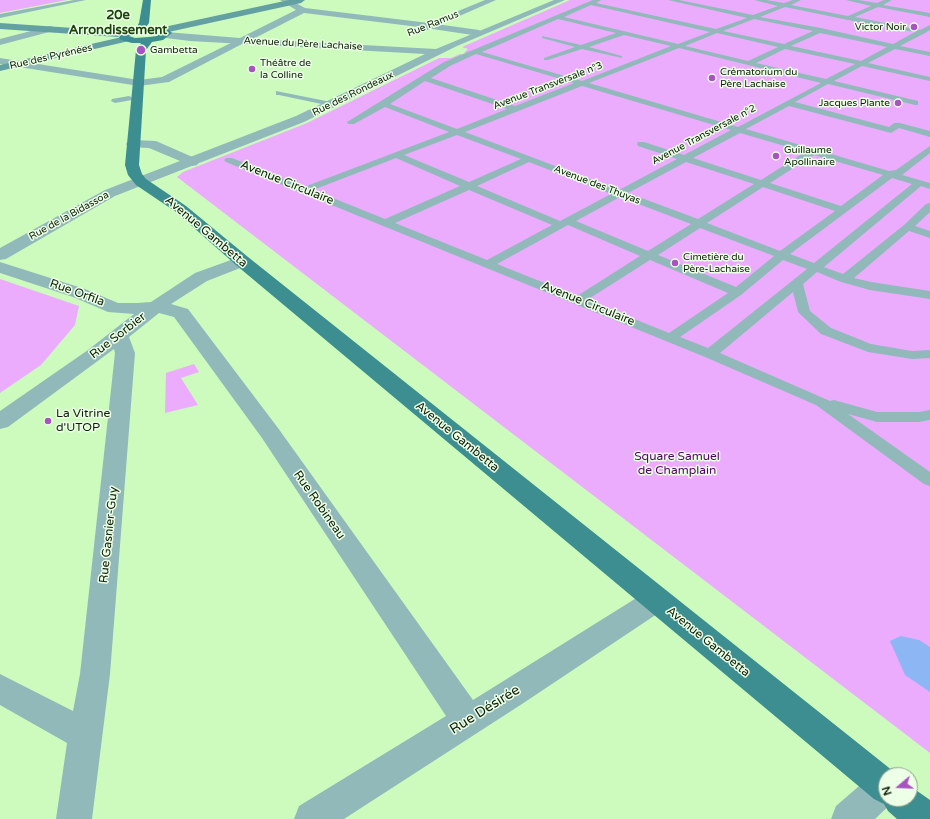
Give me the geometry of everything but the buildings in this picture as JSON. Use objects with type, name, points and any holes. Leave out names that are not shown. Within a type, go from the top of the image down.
[{"type":"main road","points":[[139,30],[144,23],[146,0]]},
{"type":"main road","points":[[0,26],[50,29],[149,40],[165,33],[286,1]]},
{"type":"main road","points":[[126,37],[139,30],[153,29],[165,33]]},
{"type":"main road","name":"Rue des Pyrénées","points":[[0,68],[126,37]]},
{"type":"main road","name":"Avenue Gambetta","points":[[149,40],[142,49],[133,144],[132,165],[135,175],[141,182],[181,209],[242,261],[878,781]]},
{"type":"main road","name":"Avenue Gambetta","points":[[910,807],[925,819]]},
{"type":"street","name":"Rue Ramus","points":[[409,34],[492,0]]},
{"type":"street","name":"Rue des Rondeaux","points":[[141,182],[300,120],[479,33],[561,0]]},
{"type":"street","points":[[286,1],[331,13],[479,33]]},
{"type":"street","points":[[0,61],[139,82],[165,80],[242,41],[302,5]]},
{"type":"street","points":[[331,13],[345,5]]},
{"type":"street","points":[[0,42],[50,29]]},
{"type":"street","name":"Avenue du Père Lachaise","points":[[165,33],[190,38],[440,52]]},
{"type":"street","name":"Rue Ramus","points":[[375,48],[396,40]]},
{"type":"street","points":[[133,144],[151,144],[192,162]]},
{"type":"street","name":"Rue de la Bidassoa","points":[[0,255],[110,193],[141,182]]},
{"type":"street","name":"Rue Sorbier","points":[[0,422],[95,354],[155,307],[201,278],[242,261]]},
{"type":"street","name":"Rue Orfila","points":[[0,267],[79,293],[114,308],[137,309],[155,307]]},
{"type":"street","name":"Rue Robineau","points":[[155,307],[174,310],[181,313],[270,433],[468,721]]},
{"type":"street","name":"Rue Gasnier-Guy","points":[[74,819],[94,674],[125,353],[118,335]]},
{"type":"street","name":"Rue Désirée","points":[[312,819],[656,600]]},
{"type":"street","points":[[0,689],[85,735]]},
{"type":"street","points":[[849,819],[878,799]]},
{"type":"lane","points":[[0,16],[82,0]]},
{"type":"lane","points":[[351,122],[384,104],[448,64],[598,0]]},
{"type":"lane","points":[[671,0],[930,54]]},
{"type":"lane","points":[[674,8],[695,0]]},
{"type":"lane","points":[[757,0],[925,33]]},
{"type":"lane","name":"Avenue Transversale n°3","points":[[305,190],[798,0]]},
{"type":"lane","points":[[850,0],[930,15]]},
{"type":"lane","points":[[749,63],[889,0]]},
{"type":"lane","points":[[589,3],[930,79]]},
{"type":"lane","points":[[635,20],[661,12]]},
{"type":"lane","points":[[557,17],[609,29],[622,29],[678,46],[916,103]]},
{"type":"lane","name":"Avenue Transversale n°2","points":[[488,264],[685,159],[737,129],[862,64],[892,46],[925,33],[930,26]]},
{"type":"lane","points":[[546,59],[622,29]]},
{"type":"lane","points":[[544,37],[620,56]]},
{"type":"lane","points":[[440,52],[473,54],[582,83],[892,173],[925,184]]},
{"type":"lane","points":[[424,78],[516,109]]},
{"type":"lane","points":[[280,93],[331,104]]},
{"type":"lane","points":[[115,101],[129,98]]},
{"type":"lane","points":[[788,103],[891,130],[897,125],[930,134]]},
{"type":"lane","name":"Avenue des Thuyas","points":[[384,104],[783,254],[845,279],[870,286],[930,295]]},
{"type":"lane","points":[[641,144],[843,210]]},
{"type":"lane","points":[[670,338],[737,292],[783,254],[892,173],[898,172],[930,149]]},
{"type":"lane","points":[[579,300],[813,151]]},
{"type":"lane","points":[[396,155],[469,186],[650,256],[737,292]]},
{"type":"lane","points":[[386,223],[529,159]]},
{"type":"lane","name":"Avenue Circulaire","points":[[229,160],[579,300],[821,402],[930,480]]},
{"type":"lane","points":[[710,354],[816,268],[925,184]]},
{"type":"lane","points":[[845,279],[930,206]]},
{"type":"lane","points":[[908,226],[930,235]]},
{"type":"lane","points":[[797,284],[804,312],[826,331],[868,348],[912,355],[930,354]]},
{"type":"lane","points":[[821,402],[877,418],[920,417],[930,414]]},
{"type":"green space","points":[[0,0],[67,0],[0,13]]},
{"type":"green space","name":"Cimetière du Père-Lachaise","points":[[570,0],[930,0],[930,753],[177,177],[183,172],[307,123],[439,58],[451,58],[460,54],[464,55],[467,53],[464,53],[468,49],[462,47]]},
{"type":"green space","points":[[0,279],[79,306],[75,325],[41,365],[0,393]]},
{"type":"green space","points":[[194,364],[199,372],[181,378],[198,405],[165,413],[166,373]]},
{"type":"water","points":[[901,636],[919,640],[930,647],[930,692],[905,675],[890,641]]},
{"type":"place","name":"Victor Noir","points":[[914,27]]},
{"type":"place","name":"Gambetta","points":[[141,50]]},
{"type":"place","name":"Théâtre de la Colline","points":[[252,69]]},
{"type":"place","name":"Crématorium du Père Lachaise","points":[[712,78]]},
{"type":"place","name":"Jacques Plante","points":[[898,103]]},
{"type":"place","name":"Guillaume Apollinaire","points":[[776,156]]},
{"type":"place","name":"Cimetière du Père-Lachaise","points":[[675,263]]},
{"type":"place","name":"La Vitrine d'UTOP","points":[[48,421]]},
{"type":"district","name":"20e Arrondissement","points":[[118,24]]},
{"type":"park label","name":"Square Samuel de Champlain","points":[[677,464]]}]
